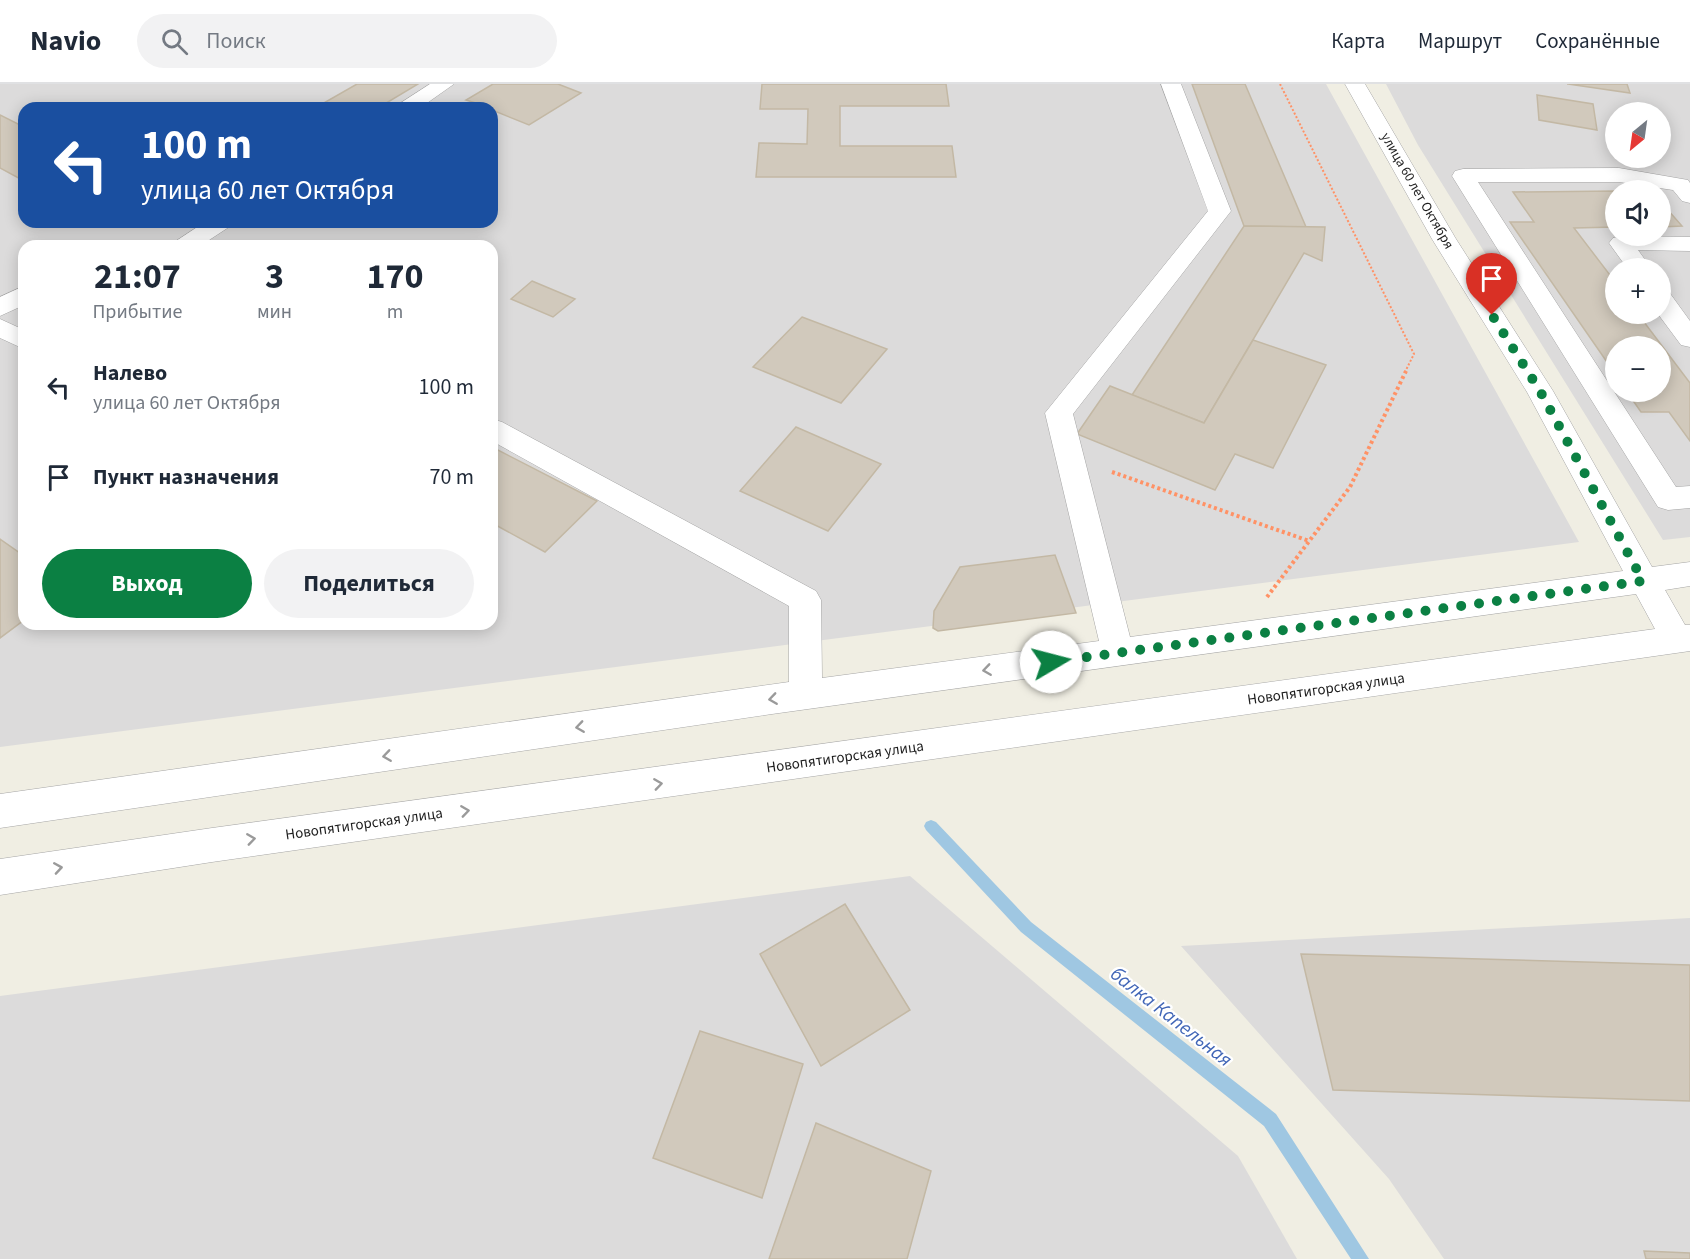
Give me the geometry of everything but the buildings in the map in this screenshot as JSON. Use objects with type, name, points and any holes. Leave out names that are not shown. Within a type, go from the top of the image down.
[{"type":"street","points":[[416,102],[444,84]]},
{"type":"street","points":[[1118,653],[1059,413],[1220,211],[1170,84]]},
{"type":"street","name":"улица 60 лет Октября","points":[[1355,84],[1444,239],[1540,391],[1643,581],[1683,639]]},
{"type":"street","points":[[1690,196],[1680,185],[1619,176],[1463,176],[1668,499],[1690,497]]},
{"type":"street","points":[[193,240],[212,228]]},
{"type":"street","points":[[1632,258],[1621,243],[1690,244]]},
{"type":"street","points":[[0,308],[18,298]]},
{"type":"street","points":[[1671,313],[1690,339]]},
{"type":"street","points":[[0,327],[18,337]]},
{"type":"street","points":[[498,432],[805,600],[806,694]]},
{"type":"street","points":[[0,811],[806,694],[1690,574]]},
{"type":"street","name":"Новопятигорская улица","points":[[0,877],[212,845],[1683,639]]},
{"type":"path","points":[[1236,637],[1350,487],[1414,354],[1280,84]]},
{"type":"path","points":[[1070,457],[1309,541]]},
{"type":"shaded area","points":[[0,84],[1326,84],[1579,542],[0,747]]},
{"type":"shaded area","points":[[1386,84],[1690,84],[1690,537],[1663,540],[1418,145]]},
{"type":"shaded area","points":[[910,876],[1238,1156],[1297,1259],[0,1259],[0,996]]},
{"type":"shaded area","points":[[1690,918],[1690,1259],[1444,1259],[1389,1179],[1181,946]]},
{"type":"waterway","name":"балка Капельная","points":[[931,826],[1026,927],[1270,1120],[1361,1259]]},
{"type":"route","points":[[1051,662],[1643,581],[1540,391],[1492,315]]}]
